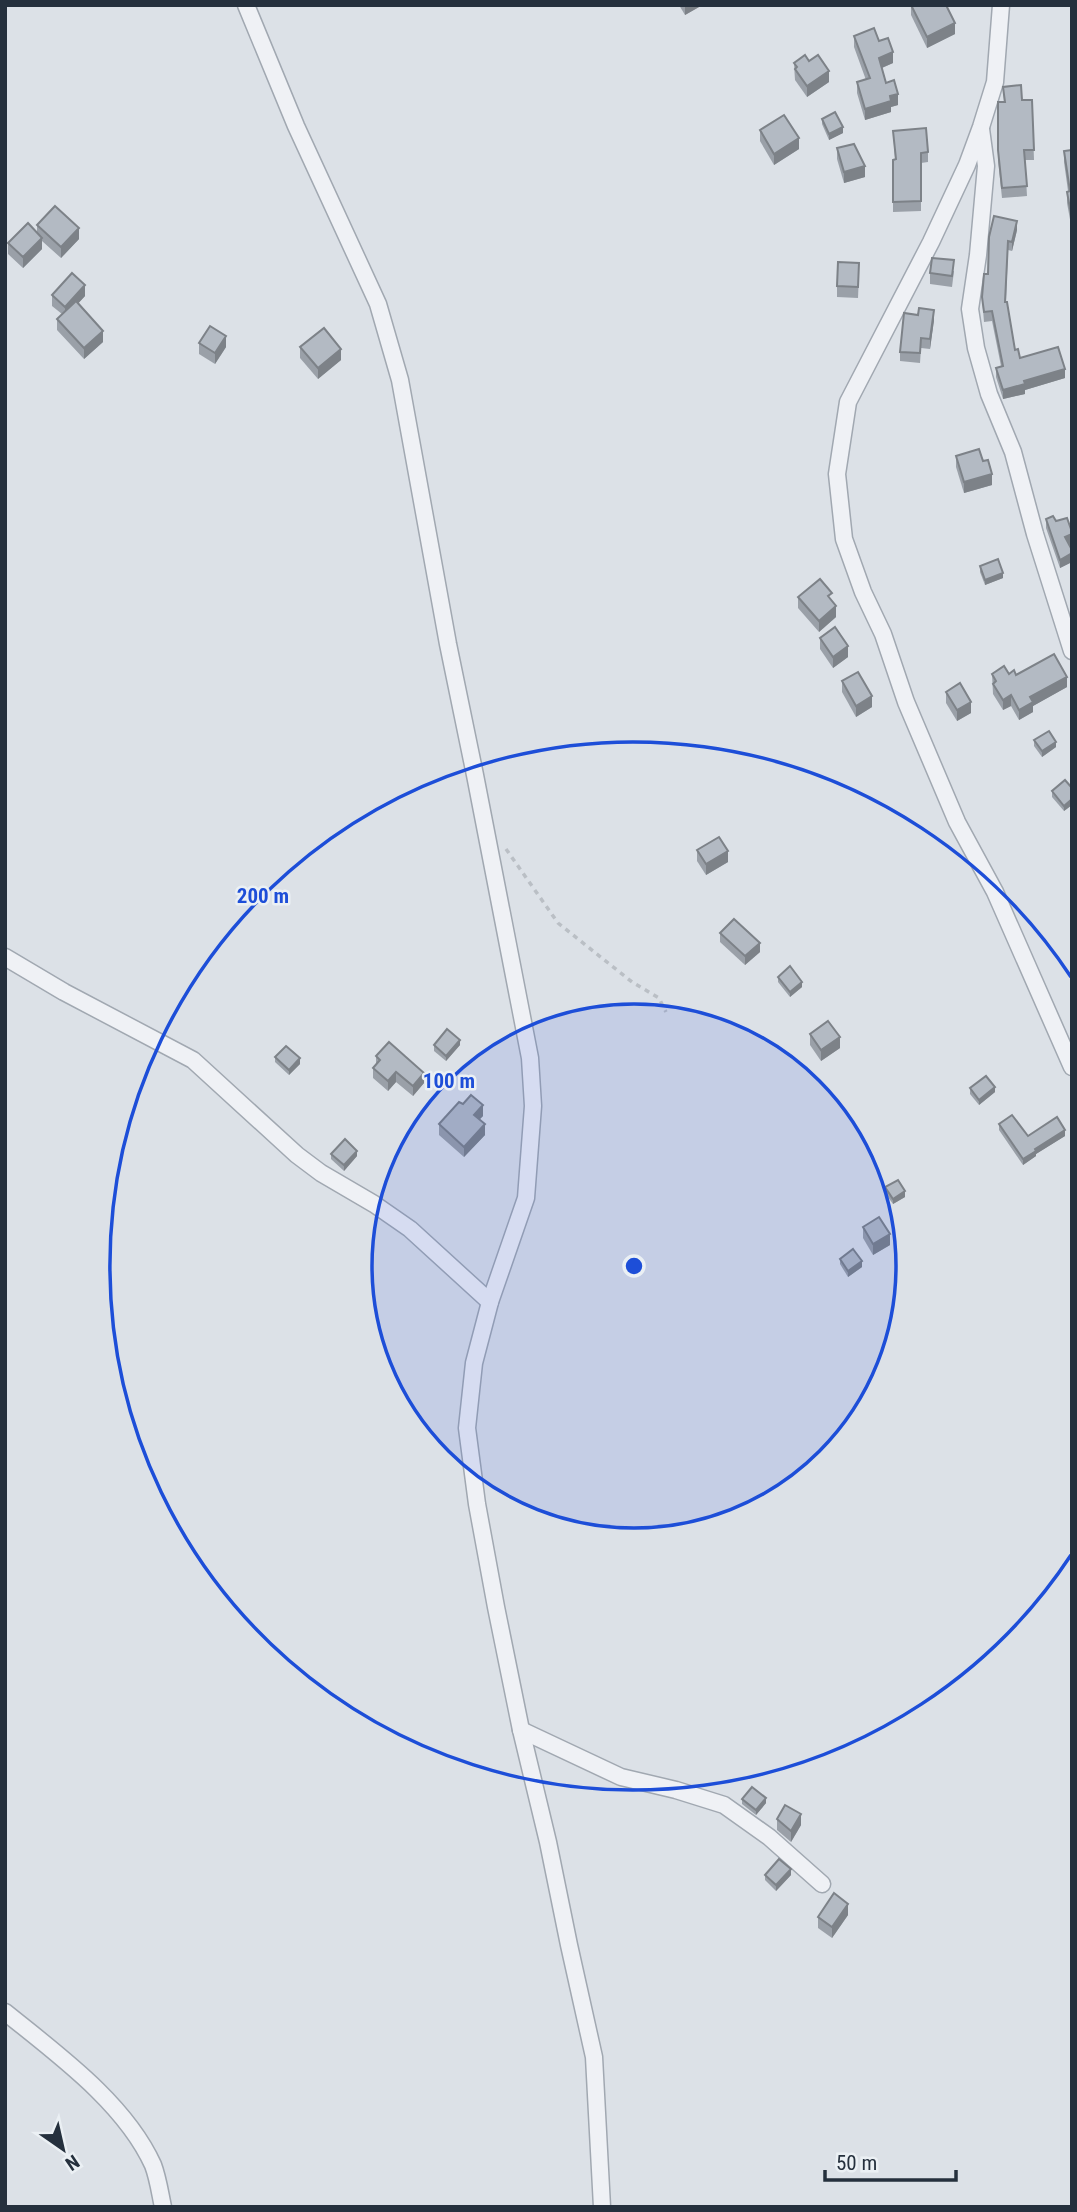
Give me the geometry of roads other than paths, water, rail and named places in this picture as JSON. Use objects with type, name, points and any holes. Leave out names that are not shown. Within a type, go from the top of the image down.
[{"type":"street","points":[[246,5],[296,126],[378,304],[400,380],[448,645],[530,1058],[533,1106],[526,1198],[490,1302],[474,1363],[467,1428],[477,1504],[521,1730],[594,2057],[602,2207]]},
{"type":"street","points":[[1000,5],[995,82],[981,127],[967,165],[931,242],[848,402],[837,474],[844,539],[863,592],[883,634],[906,702],[957,822],[995,892],[1072,1067]]},
{"type":"street","points":[[981,127],[986,166],[970,309],[976,348],[989,394],[1013,452],[1035,534],[1072,652]]},
{"type":"street","points":[[5,957],[64,992],[193,1060],[296,1155],[410,1228],[490,1302]]},
{"type":"street","points":[[521,1730],[621,1777],[724,1805],[769,1837],[822,1884]]},
{"type":"street","points":[[5,2012],[70,2064],[125,2120],[153,2166],[163,2207]]}]
